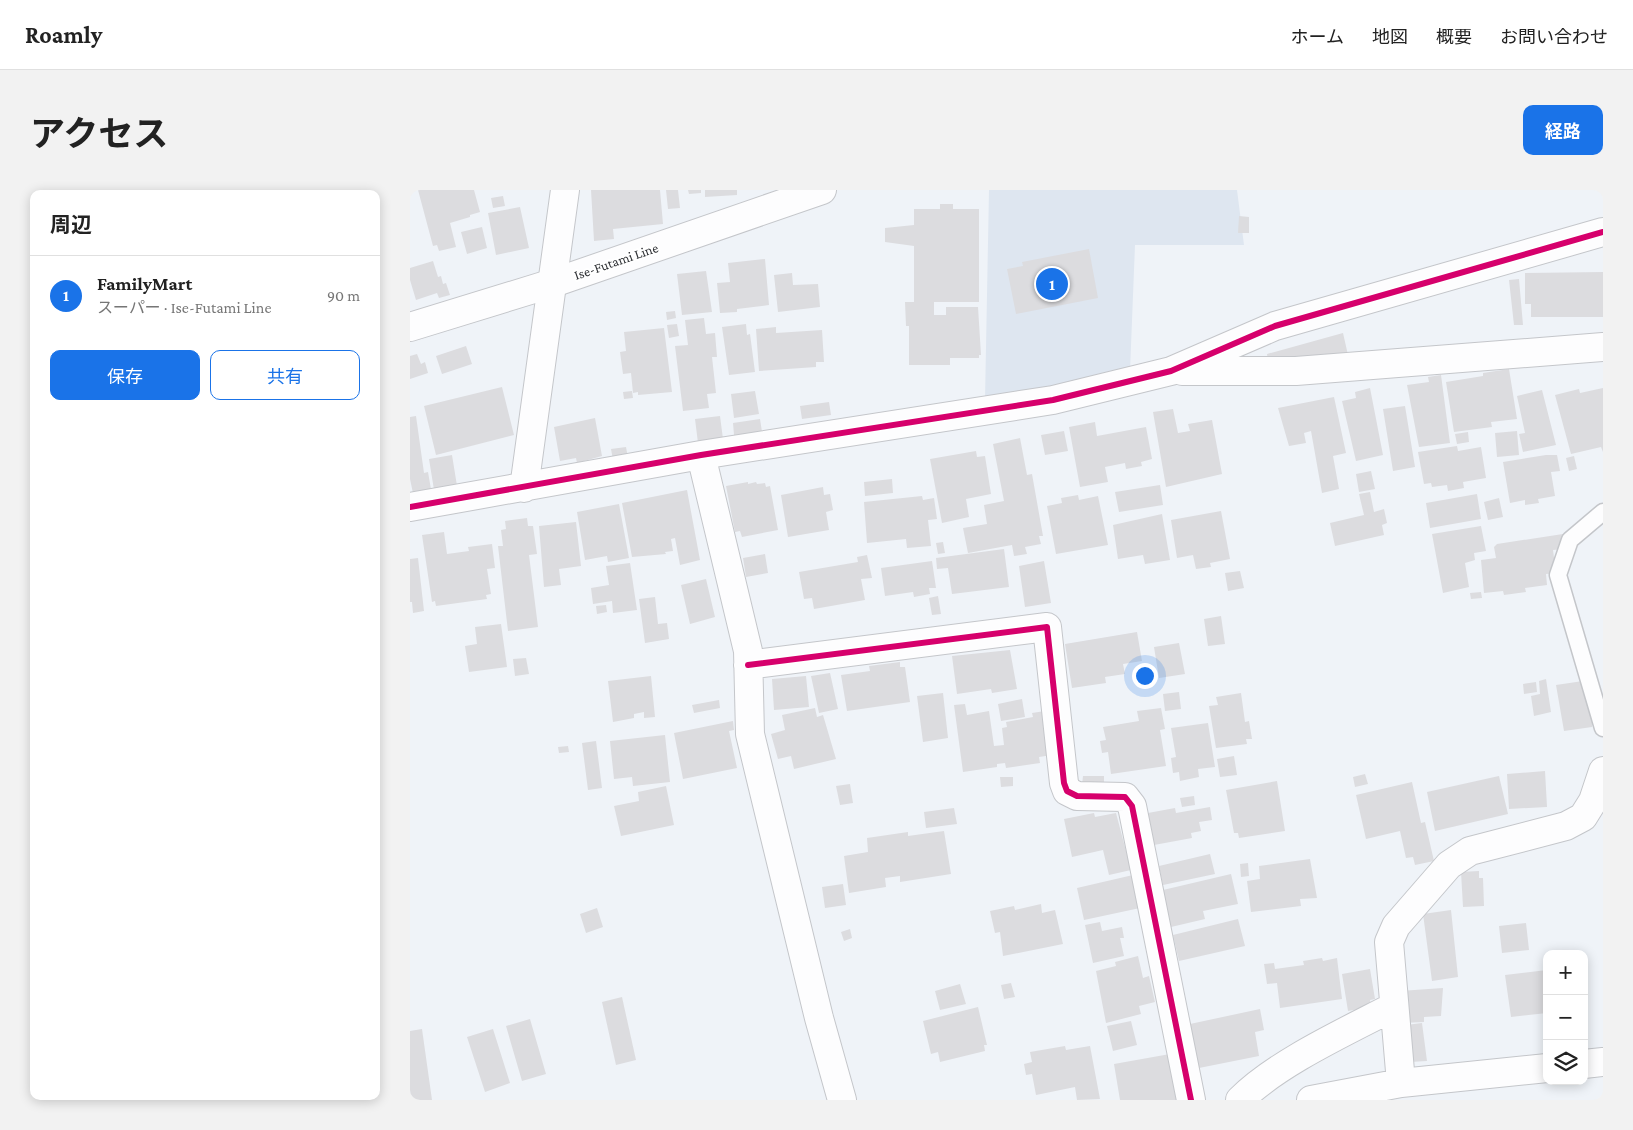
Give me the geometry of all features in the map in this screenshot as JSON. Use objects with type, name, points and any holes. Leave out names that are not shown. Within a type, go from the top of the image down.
[{"type":"street","points":[[524,488],[565,190]]},
{"type":"street","name":"Ise-Futami Line","points":[[410,327],[553,282],[818,191]]},
{"type":"street","points":[[410,507],[701,455],[1053,400],[1171,371],[1274,326],[1603,232]]},
{"type":"street","points":[[1171,371],[1296,371],[1603,347]]},
{"type":"street","points":[[701,455],[748,651],[750,734],[818,1018],[842,1100]]},
{"type":"street","points":[[748,665],[1047,627],[1064,783],[1067,791],[1077,796],[1125,797],[1132,806],[1191,1100]]},
{"type":"street","points":[[1401,1083],[1392,1007],[1389,942],[1396,926],[1449,865],[1470,851],[1566,826],[1583,817],[1592,801],[1603,771]]},
{"type":"street","points":[[1240,1100],[1255,1085],[1278,1070],[1392,1007]]},
{"type":"street","points":[[1588,1064],[1603,1062]]},
{"type":"street","points":[[1311,1100],[1401,1083],[1543,1068]]},
{"type":"lane","points":[[1603,512],[1570,540],[1558,575],[1603,728]]},
{"type":"shaded area","points":[[989,190],[1237,190],[1244,245],[1135,245],[1130,371],[985,400]]},
{"type":"building","points":[[418,190],[474,190],[480,212],[450,223],[456,247],[439,251],[437,245],[433,246]]},
{"type":"building","points":[[591,190],[660,190],[663,224],[613,229],[614,239],[594,241]]},
{"type":"building","points":[[666,190],[678,190],[680,208],[668,209]]},
{"type":"building","points":[[688,190],[701,190],[701,193],[689,194]]},
{"type":"building","points":[[705,190],[737,190],[737,195],[705,197]]},
{"type":"building","points":[[503,196],[505,206],[493,208],[491,198]]},
{"type":"building","points":[[940,204],[953,204],[953,209],[979,209],[979,302],[934,302],[934,315],[946,315],[946,307],[978,307],[981,355],[979,355],[979,358],[950,358],[950,365],[909,365],[909,326],[906,326],[905,302],[914,302],[914,246],[885,242],[885,228],[914,225],[914,209],[940,209]]},
{"type":"building","points":[[520,207],[529,248],[496,255],[488,213]]},
{"type":"building","points":[[1239,216],[1249,217],[1249,233],[1238,233]]},
{"type":"building","points":[[482,227],[487,248],[467,254],[461,232]]},
{"type":"building","points":[[1089,249],[1098,298],[1016,314],[1007,269],[1023,266],[1022,262]]},
{"type":"building","points":[[765,259],[769,305],[737,309],[737,312],[720,313],[717,283],[730,282],[728,263]]},
{"type":"building","points":[[433,261],[438,277],[441,276],[443,284],[446,283],[450,295],[439,298],[437,293],[416,300],[410,280],[410,268]]},
{"type":"building","points":[[706,271],[712,312],[682,315],[677,274]]},
{"type":"building","points":[[1603,272],[1603,317],[1531,317],[1531,304],[1525,304],[1525,273]]},
{"type":"building","points":[[792,273],[793,285],[818,284],[820,307],[778,312],[774,275]]},
{"type":"building","points":[[1519,279],[1523,325],[1514,325],[1509,280]]},
{"type":"building","points":[[675,311],[676,318],[667,320],[666,312]]},
{"type":"building","points":[[704,318],[706,334],[715,333],[717,357],[712,357],[716,393],[707,394],[709,408],[683,411],[675,346],[688,345],[685,320]]},
{"type":"building","points":[[677,324],[679,336],[669,338],[667,325]]},
{"type":"building","points":[[746,324],[747,335],[750,334],[755,372],[729,375],[722,327]]},
{"type":"building","points":[[776,327],[776,333],[822,330],[824,362],[816,362],[816,367],[759,371],[756,329]]},
{"type":"building","points":[[664,328],[672,392],[638,395],[638,392],[633,393],[631,373],[623,374],[620,352],[626,351],[624,332]]},
{"type":"building","points":[[1343,333],[1348,355],[1269,368],[1267,354]]},
{"type":"building","points":[[466,346],[472,364],[442,374],[436,356]]},
{"type":"building","points":[[417,354],[421,364],[425,362],[428,373],[410,379],[410,356]]},
{"type":"building","points":[[1509,369],[1517,419],[1491,422],[1492,427],[1454,432],[1446,382],[1483,376],[1483,373]]},
{"type":"building","points":[[1441,375],[1450,443],[1419,447],[1407,385],[1429,382],[1428,377]]},
{"type":"building","points":[[502,387],[514,435],[436,455],[424,406]]},
{"type":"building","points":[[1370,388],[1383,455],[1356,461],[1342,401],[1356,398],[1355,392]]},
{"type":"building","points":[[1603,388],[1603,452],[1601,447],[1571,454],[1555,395],[1579,389],[1580,393]]},
{"type":"building","points":[[1542,390],[1556,445],[1523,452],[1519,434],[1525,433],[1517,396]]},
{"type":"building","points":[[632,391],[633,398],[624,399],[623,392]]},
{"type":"building","points":[[755,391],[759,414],[734,418],[731,394]]},
{"type":"building","points":[[1334,397],[1346,453],[1333,456],[1339,489],[1322,493],[1311,431],[1304,433],[1306,443],[1289,446],[1278,408]]},
{"type":"building","points":[[829,402],[831,415],[802,419],[800,406]]},
{"type":"building","points":[[1405,406],[1415,467],[1393,471],[1383,409]]},
{"type":"building","points":[[1173,409],[1178,433],[1190,431],[1188,424],[1212,420],[1222,474],[1166,487],[1153,412]]},
{"type":"building","points":[[416,416],[424,473],[428,472],[432,495],[414,498],[410,479],[410,417]]},
{"type":"building","points":[[720,416],[723,439],[698,443],[695,419]]},
{"type":"building","points":[[595,418],[602,456],[577,463],[576,458],[560,461],[554,427]]},
{"type":"building","points":[[760,419],[762,432],[734,435],[733,423]]},
{"type":"building","points":[[1095,422],[1097,436],[1146,427],[1152,459],[1141,462],[1142,466],[1126,469],[1125,463],[1105,467],[1108,482],[1080,487],[1069,427]]},
{"type":"building","points":[[1064,431],[1068,451],[1045,455],[1041,435]]},
{"type":"building","points":[[1517,431],[1519,455],[1497,457],[1495,433]]},
{"type":"building","points":[[1468,432],[1469,442],[1457,444],[1455,434]]},
{"type":"building","points":[[1020,438],[1027,475],[1032,474],[1043,536],[1039,536],[1041,544],[1025,547],[1027,554],[1014,556],[1012,545],[968,553],[963,528],[987,524],[984,505],[1004,501],[993,444]]},
{"type":"building","points":[[1457,446],[1458,451],[1481,447],[1486,478],[1463,482],[1464,488],[1448,491],[1447,485],[1432,487],[1431,483],[1424,484],[1418,452]]},
{"type":"building","points":[[626,447],[628,458],[613,460],[611,449]]},
{"type":"building","points":[[976,451],[977,457],[985,456],[991,494],[966,499],[969,517],[942,523],[930,459]]},
{"type":"building","points":[[452,455],[458,492],[435,496],[429,459]]},
{"type":"building","points":[[1557,455],[1560,471],[1551,472],[1555,496],[1538,499],[1539,503],[1525,505],[1525,500],[1510,503],[1503,462]]},
{"type":"building","points":[[1574,456],[1577,469],[1569,471],[1566,458]]},
{"type":"building","points":[[1371,471],[1375,489],[1359,492],[1356,474]]},
{"type":"building","points":[[892,479],[893,493],[865,496],[864,482]]},
{"type":"building","points":[[748,482],[748,484],[756,482],[757,484],[765,483],[766,487],[770,486],[778,530],[742,537],[740,531],[735,532],[726,486]]},
{"type":"building","points":[[1160,485],[1163,505],[1119,512],[1115,492]]},
{"type":"building","points":[[823,487],[824,495],[830,494],[833,510],[826,512],[829,530],[788,537],[781,495]]},
{"type":"building","points":[[687,490],[700,560],[680,565],[675,538],[671,539],[673,551],[665,552],[666,554],[632,557],[622,503]]},
{"type":"building","points":[[1370,492],[1374,512],[1384,509],[1387,523],[1382,525],[1384,535],[1335,546],[1330,523],[1364,515],[1359,494]]},
{"type":"building","points":[[1477,494],[1481,519],[1430,528],[1426,503]]},
{"type":"building","points":[[1078,495],[1079,500],[1098,496],[1108,545],[1056,554],[1047,506],[1062,503],[1061,498]]},
{"type":"building","points":[[922,496],[923,500],[934,498],[937,519],[928,520],[931,546],[907,548],[906,539],[867,543],[864,502]]},
{"type":"building","points":[[1499,498],[1503,517],[1488,520],[1484,502]]},
{"type":"building","points":[[619,504],[629,558],[608,562],[607,556],[585,560],[577,512]]},
{"type":"building","points":[[1221,511],[1230,559],[1210,563],[1211,567],[1196,569],[1193,555],[1177,558],[1171,520]]},
{"type":"building","points":[[1162,514],[1170,560],[1145,564],[1143,555],[1118,559],[1113,525]]},
{"type":"building","points":[[527,518],[528,526],[533,526],[537,554],[529,555],[538,627],[508,631],[498,546],[503,546],[501,530],[506,529],[505,521]]},
{"type":"building","points":[[576,522],[581,566],[559,569],[561,585],[544,587],[539,526]]},
{"type":"building","points":[[1481,526],[1486,551],[1474,553],[1475,560],[1465,563],[1469,587],[1443,593],[1432,534]]},
{"type":"building","points":[[444,532],[447,554],[469,551],[468,547],[492,544],[495,568],[487,569],[491,594],[486,595],[487,599],[436,606],[435,601],[432,602],[422,535]]},
{"type":"building","points":[[1563,534],[1564,549],[1553,550],[1556,573],[1546,574],[1547,585],[1525,588],[1526,592],[1504,595],[1503,591],[1484,593],[1481,560],[1496,558],[1494,547],[1497,544]]},
{"type":"building","points":[[943,542],[945,553],[938,554],[936,543]]},
{"type":"building","points":[[1004,549],[1009,587],[952,594],[948,568],[937,569],[936,558]]},
{"type":"building","points":[[765,554],[768,573],[746,577],[743,558]]},
{"type":"building","points":[[867,555],[872,578],[861,579],[865,600],[814,609],[812,598],[804,599],[799,572],[858,562],[857,557]]},
{"type":"building","points":[[418,558],[424,611],[413,613],[412,602],[410,602],[410,559]]},
{"type":"building","points":[[932,561],[936,588],[929,588],[930,594],[914,597],[913,592],[885,596],[881,568]]},
{"type":"building","points":[[1044,561],[1051,603],[1025,607],[1019,566]]},
{"type":"building","points":[[630,563],[637,610],[613,613],[612,601],[593,604],[591,588],[609,585],[606,566]]},
{"type":"building","points":[[1240,571],[1244,588],[1228,591],[1225,573]]},
{"type":"building","points":[[706,579],[715,617],[690,624],[681,585]]},
{"type":"building","points":[[1481,592],[1482,598],[1471,599],[1470,593]]},
{"type":"building","points":[[938,596],[941,614],[932,615],[929,598]]},
{"type":"building","points":[[655,597],[658,624],[667,623],[669,639],[645,643],[639,599]]},
{"type":"building","points":[[606,605],[607,612],[597,614],[596,606]]},
{"type":"building","points":[[1221,616],[1225,644],[1208,646],[1204,619]]},
{"type":"building","points":[[501,624],[507,667],[469,672],[465,646],[477,644],[475,627]]},
{"type":"building","points":[[1137,632],[1142,661],[1123,664],[1125,674],[1105,677],[1106,683],[1072,688],[1065,644]]},
{"type":"building","points":[[1179,643],[1185,674],[1159,678],[1154,647]]},
{"type":"building","points":[[1010,650],[1017,689],[992,693],[991,689],[957,694],[952,656]]},
{"type":"building","points":[[526,658],[529,674],[515,676],[513,659]]},
{"type":"building","points":[[900,662],[900,667],[905,667],[910,702],[847,711],[841,675],[870,671],[869,666]]},
{"type":"building","points":[[830,673],[838,709],[819,713],[811,676]]},
{"type":"building","points":[[651,676],[655,717],[644,718],[644,712],[634,714],[634,718],[613,722],[608,681]]},
{"type":"building","points":[[806,676],[809,707],[774,710],[772,679]]},
{"type":"building","points":[[1546,679],[1551,712],[1534,716],[1531,696],[1540,694],[1539,681]]},
{"type":"building","points":[[1583,681],[1595,724],[1592,724],[1592,727],[1564,731],[1556,685]]},
{"type":"building","points":[[1536,682],[1537,692],[1524,694],[1523,684]]},
{"type":"building","points":[[1179,692],[1181,709],[1165,711],[1163,694]]},
{"type":"building","points":[[943,693],[948,738],[923,742],[917,696]]},
{"type":"building","points":[[1241,693],[1245,722],[1249,721],[1252,739],[1246,739],[1247,744],[1216,748],[1209,706],[1218,705],[1216,697]]},
{"type":"building","points":[[1022,699],[1025,717],[1001,721],[998,704]]},
{"type":"building","points":[[719,700],[720,708],[694,713],[692,705]]},
{"type":"building","points":[[965,704],[967,715],[989,711],[994,746],[1004,745],[1002,728],[1007,727],[1006,722],[1033,717],[1032,713],[1045,711],[1052,755],[1039,757],[1040,763],[1006,768],[1005,763],[997,764],[997,767],[963,772],[954,705]]},
{"type":"building","points":[[815,708],[817,717],[823,715],[836,759],[794,769],[791,756],[778,759],[771,734],[785,730],[782,715]]},
{"type":"building","points":[[1161,708],[1165,729],[1160,730],[1166,766],[1111,774],[1108,752],[1102,753],[1100,741],[1106,740],[1103,727],[1139,721],[1137,711]]},
{"type":"building","points":[[733,721],[734,730],[729,731],[737,768],[683,779],[674,733]]},
{"type":"building","points":[[1208,723],[1215,767],[1198,769],[1199,777],[1180,781],[1179,772],[1173,773],[1171,758],[1176,757],[1171,728]]},
{"type":"building","points":[[665,735],[670,782],[633,786],[632,777],[614,779],[610,741]]},
{"type":"building","points":[[596,741],[602,788],[588,790],[582,743]]},
{"type":"building","points":[[568,746],[569,752],[559,753],[558,747]]},
{"type":"building","points":[[1234,756],[1237,775],[1220,777],[1217,759]]},
{"type":"building","points":[[1545,771],[1547,807],[1509,809],[1507,774]]},
{"type":"building","points":[[1365,774],[1368,784],[1355,787],[1353,777]]},
{"type":"building","points":[[1083,776],[1104,776],[1104,786],[1082,785]]},
{"type":"building","points":[[1499,776],[1508,814],[1435,831],[1427,792]]},
{"type":"building","points":[[1000,777],[1013,777],[1013,786],[1001,787]]},
{"type":"building","points":[[1277,781],[1285,831],[1239,838],[1238,833],[1234,833],[1226,790]]},
{"type":"building","points":[[1412,782],[1421,823],[1425,822],[1434,861],[1415,865],[1413,857],[1406,858],[1400,831],[1366,839],[1356,795]]},
{"type":"building","points":[[850,784],[853,803],[840,805],[836,786]]},
{"type":"building","points":[[666,786],[674,825],[621,836],[614,806],[639,801],[638,792]]},
{"type":"building","points":[[1194,796],[1195,805],[1182,807],[1180,798]]},
{"type":"building","points":[[1210,807],[1212,820],[1199,822],[1201,831],[1191,833],[1192,838],[1154,845],[1148,813],[1175,808],[1176,813]]},
{"type":"building","points":[[954,808],[957,824],[926,828],[924,812]]},
{"type":"building","points":[[1094,813],[1095,817],[1116,813],[1131,870],[1109,875],[1103,850],[1072,857],[1064,819]]},
{"type":"building","points":[[944,831],[951,874],[900,882],[900,876],[885,878],[886,887],[849,893],[844,856],[868,852],[867,838],[908,832],[908,836]]},
{"type":"building","points":[[1210,854],[1215,874],[1163,885],[1159,866]]},
{"type":"building","points":[[1310,859],[1317,898],[1300,899],[1301,906],[1251,912],[1247,881],[1260,879],[1259,866]]},
{"type":"building","points":[[1248,863],[1249,876],[1241,877],[1240,864]]},
{"type":"building","points":[[1479,871],[1479,878],[1483,878],[1484,906],[1463,907],[1461,872]]},
{"type":"building","points":[[1231,874],[1238,904],[1203,911],[1205,919],[1171,927],[1163,890]]},
{"type":"building","points":[[1133,875],[1140,908],[1084,920],[1077,888]]},
{"type":"building","points":[[843,884],[846,905],[825,908],[822,887]]},
{"type":"building","points":[[1041,904],[1042,913],[1055,910],[1063,944],[1003,956],[1000,932],[995,933],[990,911],[1014,906],[1015,910]]},
{"type":"building","points":[[597,908],[603,927],[586,933],[580,914]]},
{"type":"building","points":[[1451,910],[1458,977],[1432,981],[1423,914]]},
{"type":"building","points":[[1238,919],[1245,946],[1179,961],[1173,935]]},
{"type":"building","points":[[1100,922],[1102,931],[1122,927],[1124,938],[1120,938],[1124,956],[1093,963],[1085,925]]},
{"type":"building","points":[[1526,923],[1529,950],[1502,953],[1499,926]]},
{"type":"building","points":[[850,929],[852,938],[844,941],[841,932]]},
{"type":"building","points":[[1138,956],[1143,978],[1149,976],[1155,1002],[1139,1006],[1141,1014],[1106,1023],[1096,971],[1116,966],[1115,962]]},
{"type":"building","points":[[1322,958],[1323,961],[1337,958],[1342,999],[1280,1008],[1277,983],[1267,984],[1264,964],[1274,963],[1275,969],[1304,965],[1303,961]]},
{"type":"building","points":[[1370,969],[1375,999],[1370,1000],[1371,1007],[1348,1011],[1342,974]]},
{"type":"building","points":[[1543,970],[1543,1013],[1511,1017],[1505,975]]},
{"type":"building","points":[[1011,983],[1015,997],[1004,999],[1001,985]]},
{"type":"building","points":[[960,984],[966,1004],[940,1010],[935,991]]},
{"type":"building","points":[[1443,988],[1441,1016],[1424,1017],[1424,1022],[1402,1023],[1400,991]]},
{"type":"building","points":[[622,997],[636,1060],[616,1065],[602,1002]]},
{"type":"building","points":[[978,1007],[987,1045],[984,1045],[985,1051],[940,1062],[938,1052],[931,1054],[923,1021]]},
{"type":"building","points":[[1260,1009],[1264,1030],[1255,1032],[1259,1056],[1199,1068],[1190,1024]]},
{"type":"building","points":[[530,1019],[546,1074],[522,1081],[506,1026]]},
{"type":"building","points":[[1131,1021],[1137,1045],[1113,1051],[1107,1026]]},
{"type":"building","points":[[1422,1023],[1427,1061],[1410,1062],[1406,1025]]},
{"type":"building","points":[[422,1029],[432,1100],[410,1100],[410,1031]]},
{"type":"building","points":[[493,1029],[510,1083],[485,1092],[467,1037]]},
{"type":"building","points":[[1065,1046],[1066,1050],[1090,1046],[1100,1099],[1077,1100],[1075,1087],[1036,1095],[1032,1074],[1026,1075],[1024,1064],[1032,1062],[1030,1052]]},
{"type":"building","points":[[1170,1054],[1177,1100],[1120,1100],[1114,1064]]},
{"type":"cycle path","points":[[410,507],[701,455],[1053,400],[1171,371],[1275,326],[1603,232]]},
{"type":"cycle path","points":[[748,665],[1047,627],[1064,783],[1067,791],[1077,796],[1125,797],[1132,806],[1191,1100]]},
{"type":"place","name":"FamilyMart","points":[[1052,284]]}]
